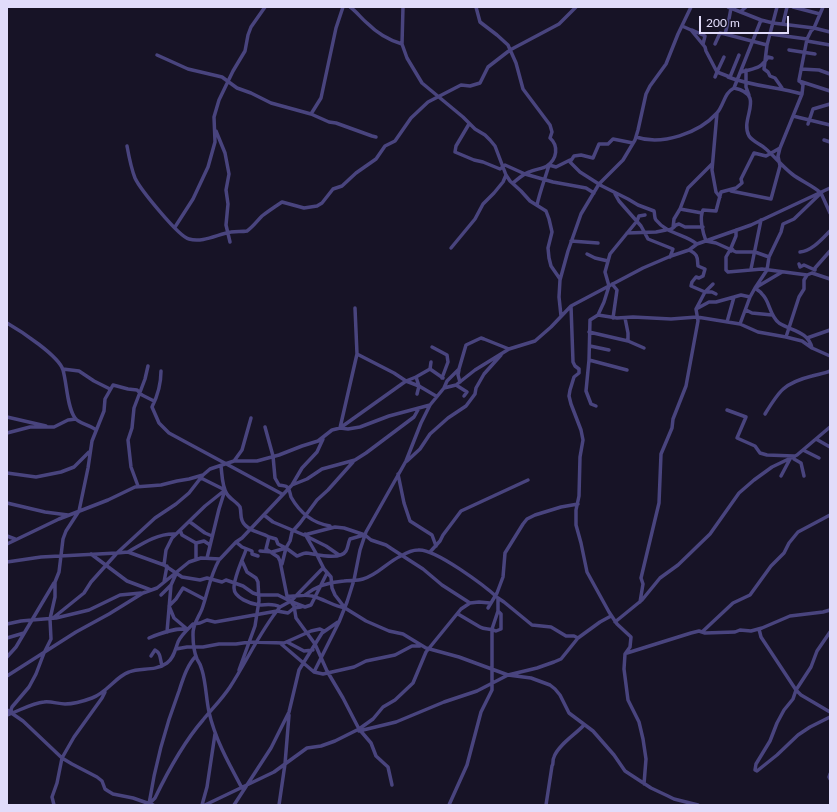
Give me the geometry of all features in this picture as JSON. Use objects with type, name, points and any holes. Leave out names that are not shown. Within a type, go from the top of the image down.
[{"type":"street","points":[[175,227],[193,199],[208,167],[215,142],[214,117],[216,108],[233,71],[245,51],[251,27],[265,7]]},
{"type":"street","points":[[311,114],[321,98],[336,28],[343,7]]},
{"type":"street","points":[[350,7],[367,23],[392,42],[402,44]]},
{"type":"street","points":[[403,7],[402,44],[407,58],[422,83],[469,124],[485,135],[495,146],[506,175],[530,201],[546,211],[552,232],[548,248],[549,258],[551,266],[560,280]]},
{"type":"street","points":[[476,7],[480,22],[505,41],[516,63],[523,89],[550,125],[552,132],[550,138],[555,142],[556,151],[540,189],[537,205]]},
{"type":"street","points":[[127,146],[130,165],[136,180],[145,194],[165,218],[188,239],[196,240],[228,233],[246,231],[263,215],[282,202],[304,208],[317,206],[322,203],[333,189],[342,186],[356,173],[376,159],[384,146],[395,141],[411,118],[428,102],[461,85],[470,86],[480,84],[488,67],[510,50],[560,24],[576,7]]},
{"type":"street","points":[[561,316],[559,297],[560,280],[571,241],[583,210],[599,184],[623,160],[633,143],[636,137],[646,94],[666,64],[691,7]]},
{"type":"street","points":[[725,34],[729,19],[729,7],[736,8],[740,12],[761,20],[814,28],[828,32],[830,36]]},
{"type":"street","points":[[740,12],[746,7]]},
{"type":"street","points":[[777,7],[767,45],[764,69],[782,88]]},
{"type":"street","points":[[783,24],[787,7]]},
{"type":"street","points":[[793,7],[808,8],[820,14]]},
{"type":"street","points":[[680,209],[702,213],[704,210],[716,211],[721,192],[730,190],[770,199],[780,166],[778,156],[780,148],[804,86],[799,80],[807,40],[811,30],[814,28],[822,7]]},
{"type":"street","points":[[636,137],[650,140],[679,136],[693,131],[717,112],[729,90],[734,88],[738,81],[761,20]]},
{"type":"street","points":[[682,26],[706,36],[703,44]]},
{"type":"street","points":[[691,30],[705,47],[717,72],[738,81],[782,88],[802,94]]},
{"type":"street","points":[[715,44],[720,33],[767,45]]},
{"type":"street","points":[[770,34],[830,45]]},
{"type":"street","points":[[789,50],[804,54],[815,54]]},
{"type":"street","points":[[157,55],[184,67],[218,75],[240,89],[271,103],[311,114],[329,122],[376,137]]},
{"type":"street","points":[[728,76],[731,75],[738,55]]},
{"type":"street","points":[[715,77],[724,57]]},
{"type":"street","points":[[741,72],[751,70],[764,63],[768,57],[772,58]]},
{"type":"street","points":[[801,68],[819,70],[830,74]]},
{"type":"street","points":[[746,70],[746,82],[750,107],[748,131],[750,136],[793,175],[821,193],[830,213]]},
{"type":"street","points":[[799,80],[830,91]]},
{"type":"street","points":[[734,88],[740,89],[749,95]]},
{"type":"street","points":[[808,124],[813,109],[830,104]]},
{"type":"street","points":[[717,112],[712,170],[716,192],[720,197]]},
{"type":"street","points":[[793,116],[830,125]]},
{"type":"street","points":[[469,124],[456,146],[455,152],[483,162],[494,168],[500,169],[505,165],[525,174],[545,180],[586,188],[594,193]]},
{"type":"street","points":[[214,128],[225,153],[229,174],[226,190],[228,204],[226,225],[230,242]]},
{"type":"street","points":[[514,183],[525,174],[549,165],[556,167],[570,160],[574,156],[581,155],[594,158],[599,144],[608,144],[613,139],[633,143]]},
{"type":"street","points":[[824,140],[830,142]]},
{"type":"street","points":[[730,190],[742,183],[740,179],[754,152],[766,156],[780,148]]},
{"type":"street","points":[[570,160],[570,162],[580,172],[615,194],[628,199],[638,206],[654,211],[655,219],[669,229],[691,239],[697,244]]},
{"type":"street","points":[[669,229],[680,209],[688,188],[713,164]]},
{"type":"street","points":[[451,248],[476,218],[483,204],[503,182],[506,175]]},
{"type":"street","points":[[449,391],[475,370],[509,349],[535,341],[571,306],[610,285],[670,257],[689,250],[697,244],[706,242],[761,220],[830,188]]},
{"type":"street","points":[[740,324],[750,297],[767,270],[769,257],[781,232],[783,224],[794,219],[821,193]]},
{"type":"street","points":[[615,194],[619,201],[637,221],[648,239],[673,249],[670,257]]},
{"type":"street","points":[[702,213],[700,221],[703,227],[706,242]]},
{"type":"street","points":[[613,318],[617,290],[610,285],[605,272],[610,254],[637,221],[639,216],[646,215]]},
{"type":"street","points":[[751,269],[761,220]]},
{"type":"street","points":[[627,233],[660,232],[679,224],[685,227],[703,227]]},
{"type":"street","points":[[736,230],[736,236],[731,248],[736,252]]},
{"type":"street","points":[[800,252],[809,249],[822,240],[830,231]]},
{"type":"street","points":[[571,241],[598,243]]},
{"type":"street","points":[[706,242],[716,243],[736,252]]},
{"type":"street","points":[[689,250],[697,255],[699,267],[705,269],[703,276],[699,278],[696,277],[691,286],[705,292],[712,292],[716,294]]},
{"type":"street","points":[[769,257],[755,252],[736,252],[730,250],[726,256],[726,271],[732,272],[751,269],[808,274],[812,273],[830,278]]},
{"type":"street","points":[[799,264],[800,267],[804,265],[815,270],[815,268],[830,251]]},
{"type":"street","points":[[587,254],[595,258],[608,261]]},
{"type":"street","points":[[786,337],[799,297],[804,289],[804,280],[808,274],[809,268]]},
{"type":"street","points":[[755,288],[782,272]]},
{"type":"street","points":[[640,602],[643,584],[641,578],[659,503],[661,454],[672,428],[673,418],[686,386],[698,321],[696,309],[705,292],[713,284]]},
{"type":"street","points":[[596,406],[591,404],[586,392],[590,346],[590,320],[598,315],[610,285]]},
{"type":"street","points":[[755,288],[763,294],[772,315],[779,322],[793,331],[798,331],[807,338],[811,342],[812,348]]},
{"type":"street","points":[[696,309],[709,302],[716,302],[741,295],[750,297]]},
{"type":"street","points":[[727,322],[734,297]]},
{"type":"street","points":[[571,306],[574,362],[575,366],[579,369],[579,373],[574,377],[569,396],[583,440],[580,457],[579,496],[576,525],[587,572],[615,622],[631,637],[630,647],[626,653],[624,669],[627,694],[642,733],[646,759],[644,784]]},
{"type":"street","points":[[340,428],[356,354],[354,308]]},
{"type":"street","points":[[746,310],[752,313],[772,315]]},
{"type":"street","points":[[598,315],[613,318],[633,317],[671,319],[697,317],[740,324],[758,332],[802,341],[812,348],[830,356]]},
{"type":"street","points":[[626,318],[628,340]]},
{"type":"street","points":[[7,324],[30,337],[59,361],[63,369],[71,409],[76,419],[90,425],[96,430]]},
{"type":"street","points":[[807,338],[830,330]]},
{"type":"street","points":[[589,332],[628,340],[644,348]]},
{"type":"street","points":[[460,382],[458,375],[466,345],[481,338],[509,349]]},
{"type":"street","points":[[590,346],[609,350]]},
{"type":"street","points":[[432,347],[447,355],[448,362],[442,378]]},
{"type":"street","points":[[406,461],[420,449],[430,434],[448,418],[466,406],[475,394],[476,388],[484,374],[503,353]]},
{"type":"street","points":[[356,354],[394,373],[406,381],[420,386],[436,396]]},
{"type":"street","points":[[589,360],[626,370]]},
{"type":"street","points":[[430,362],[430,369]]},
{"type":"street","points":[[138,486],[131,467],[128,440],[132,428],[134,408],[146,379],[148,366]]},
{"type":"street","points":[[63,369],[79,371],[110,389]]},
{"type":"street","points":[[340,428],[406,381],[430,369]]},
{"type":"street","points":[[430,369],[447,381]]},
{"type":"street","points":[[314,672],[345,608],[354,580],[360,550],[365,535],[406,461],[430,405],[444,388],[447,381],[459,369]]},
{"type":"street","points":[[160,370],[161,379],[159,391],[152,407],[159,422],[169,433],[282,494]]},
{"type":"street","points":[[765,414],[773,399],[787,386],[798,380],[830,371]]},
{"type":"street","points":[[416,377],[420,386],[417,394]]},
{"type":"street","points":[[7,657],[16,647],[55,582],[59,572],[66,532],[79,511],[90,452],[96,430],[104,411],[105,399],[110,389],[113,385],[137,390],[154,401]]},
{"type":"street","points":[[444,388],[454,386],[467,392],[464,396]]},
{"type":"street","points":[[51,619],[84,592],[117,553],[154,518],[176,504],[189,493],[210,470],[234,462],[257,461],[318,441],[324,438],[332,430],[360,427],[389,416],[430,405]]},
{"type":"street","points":[[243,788],[231,768],[215,733],[209,713],[203,671],[196,656],[193,634],[195,623],[202,608],[210,578],[219,560],[236,542],[242,538],[288,488],[308,479],[322,469],[355,460],[366,454],[414,417],[419,408]]},
{"type":"street","points":[[727,410],[746,417],[736,438],[755,446],[760,453],[793,457],[801,463],[804,476]]},
{"type":"street","points":[[7,417],[53,427]]},
{"type":"street","points":[[234,462],[242,450],[251,418]]},
{"type":"street","points":[[7,432],[30,427],[53,427],[68,420],[76,419]]},
{"type":"street","points":[[265,427],[273,456],[275,478],[279,485],[286,486],[288,488],[291,496],[305,516],[322,525],[344,528],[365,535],[371,540],[386,545],[423,568],[442,585],[470,603]]},
{"type":"street","points":[[615,622],[640,602],[660,578],[678,565],[710,534],[739,493],[772,467],[804,450],[830,427]]},
{"type":"street","points":[[292,485],[302,468],[317,452],[324,438]]},
{"type":"street","points":[[816,439],[830,447]]},
{"type":"street","points":[[804,450],[820,458]]},
{"type":"street","points":[[7,472],[36,477],[61,472],[74,467],[90,452]]},
{"type":"street","points":[[781,476],[793,457]]},
{"type":"street","points":[[281,565],[293,531],[300,524],[317,500],[355,460]]},
{"type":"street","points":[[221,466],[225,490],[240,507],[241,520],[255,532],[262,533],[269,538],[276,539],[278,544],[297,556],[306,553],[317,556],[333,556],[346,551],[350,539],[365,535]]},
{"type":"street","points":[[398,474],[404,503],[410,521],[432,535],[436,546]]},
{"type":"street","points":[[7,503],[45,512],[69,515],[76,514],[79,511],[138,486],[161,485],[202,477],[225,490]]},
{"type":"street","points":[[430,552],[461,511],[528,480]]},
{"type":"street","points":[[164,582],[166,550],[176,534],[205,506],[225,490]]},
{"type":"street","points":[[207,558],[225,490]]},
{"type":"street","points":[[449,805],[467,765],[481,712],[492,690],[492,629],[498,611],[497,597],[503,577],[505,553],[527,519],[561,507],[578,504]]},
{"type":"street","points":[[7,544],[69,515]]},
{"type":"street","points":[[264,515],[273,522],[306,535],[339,554]]},
{"type":"street","points":[[702,632],[733,603],[750,595],[771,566],[784,553],[789,542],[798,532],[830,515]]},
{"type":"street","points":[[190,522],[205,534],[212,536]]},
{"type":"street","points":[[306,535],[332,527]]},
{"type":"street","points":[[180,530],[182,535],[196,543],[204,541],[210,545]]},
{"type":"street","points":[[128,552],[142,543],[156,537],[166,534],[176,534]]},
{"type":"street","points":[[306,535],[323,568],[331,577],[335,595],[345,608]]},
{"type":"street","points":[[7,536],[15,539]]},
{"type":"street","points":[[269,538],[265,547],[278,557],[287,596],[292,602],[296,618],[315,644],[328,673],[359,729],[371,744],[376,756],[388,767],[392,785]]},
{"type":"street","points":[[236,542],[246,550],[252,551],[252,554],[258,556]]},
{"type":"street","points":[[196,543],[196,559]]},
{"type":"street","points":[[260,551],[275,551],[286,548]]},
{"type":"street","points":[[305,595],[332,582],[361,580],[378,573],[392,560],[420,549],[441,557],[473,578],[532,625],[550,627],[566,636],[574,636],[578,638]]},
{"type":"street","points":[[246,550],[234,590],[240,598],[248,603],[258,605],[272,604],[280,607]]},
{"type":"street","points":[[7,562],[41,557],[128,552],[166,565],[182,576],[200,580],[210,578],[222,582],[226,580],[259,595],[278,595],[301,607]]},
{"type":"street","points":[[91,554],[127,581],[150,590]]},
{"type":"street","points":[[7,676],[76,632],[144,593],[157,588],[189,562],[196,559],[207,558],[219,560]]},
{"type":"street","points":[[238,674],[255,626],[259,595],[258,582],[256,578],[247,572],[242,561]]},
{"type":"street","points":[[150,805],[186,743],[203,719],[230,687],[270,619],[280,607],[292,602],[323,568]]},
{"type":"street","points":[[167,632],[171,586],[177,573]]},
{"type":"street","points":[[54,805],[52,797],[57,783],[62,758],[74,737],[105,692],[127,672],[135,670],[150,670],[162,666],[170,660],[178,642],[187,629],[195,623],[200,623],[207,620],[215,622],[277,611],[288,613],[294,608],[305,608],[311,605],[327,573]]},
{"type":"street","points":[[12,714],[12,707],[29,687],[51,639],[51,619],[55,597],[55,582]]},
{"type":"street","points":[[161,595],[171,586]]},
{"type":"street","points":[[169,606],[176,599],[183,588],[204,599]]},
{"type":"street","points":[[7,624],[51,619],[89,610],[120,595],[144,593]]},
{"type":"street","points":[[287,596],[305,595],[316,597],[335,606],[345,608],[381,628],[403,634],[422,646],[459,656],[508,675],[531,678],[550,685],[560,695],[569,713],[598,736],[625,771],[644,784],[674,799],[698,805]]},
{"type":"street","points":[[488,608],[490,603],[497,597]]},
{"type":"street","points":[[359,729],[378,714],[386,705],[410,688],[421,663],[430,649],[464,606],[470,603],[490,603]]},
{"type":"street","points":[[169,606],[174,618],[187,629]]},
{"type":"street","points":[[626,653],[691,633],[735,632],[740,630],[751,631],[786,619],[790,616],[830,610]]},
{"type":"street","points":[[458,614],[480,628],[492,629],[496,632],[501,629],[501,614],[498,611]]},
{"type":"street","points":[[205,805],[269,775],[307,748],[325,744],[359,729],[396,722],[444,702],[477,691],[508,675],[537,668],[561,659],[578,638],[611,616]]},
{"type":"street","points":[[279,805],[285,764],[289,712],[299,670],[324,631],[339,622]]},
{"type":"street","points":[[149,638],[167,632],[187,629]]},
{"type":"street","points":[[176,649],[250,642],[280,643],[287,642],[317,629],[324,631]]},
{"type":"street","points":[[759,629],[761,637],[796,690],[801,695],[830,712]]},
{"type":"street","points":[[830,632],[817,651],[811,667],[796,690],[793,699],[784,710],[770,741],[756,764],[755,770],[757,771],[777,755],[798,735],[830,717]]},
{"type":"street","points":[[7,638],[24,633]]},
{"type":"street","points":[[287,642],[304,651],[312,650],[321,657]]},
{"type":"street","points":[[280,643],[314,672],[323,674],[354,666],[366,661],[395,655],[412,646],[422,646]]},
{"type":"street","points":[[153,648],[158,650],[160,654],[162,666]]},
{"type":"street","points":[[151,656],[155,650],[160,654]]},
{"type":"street","points":[[150,805],[154,775],[165,733],[182,683],[196,656]]},
{"type":"street","points":[[7,715],[40,702],[46,701],[71,704],[92,698],[105,692]]},
{"type":"street","points":[[7,710],[18,716],[62,758],[102,781],[104,789],[108,792],[126,796],[150,805]]},
{"type":"street","points":[[234,805],[243,788],[271,748],[289,712]]},
{"type":"street","points":[[546,805],[554,756],[568,739],[584,725]]},
{"type":"street","points":[[202,805],[207,787],[215,733]]},
{"type":"street","points":[[830,774],[828,777],[830,780]]}]
